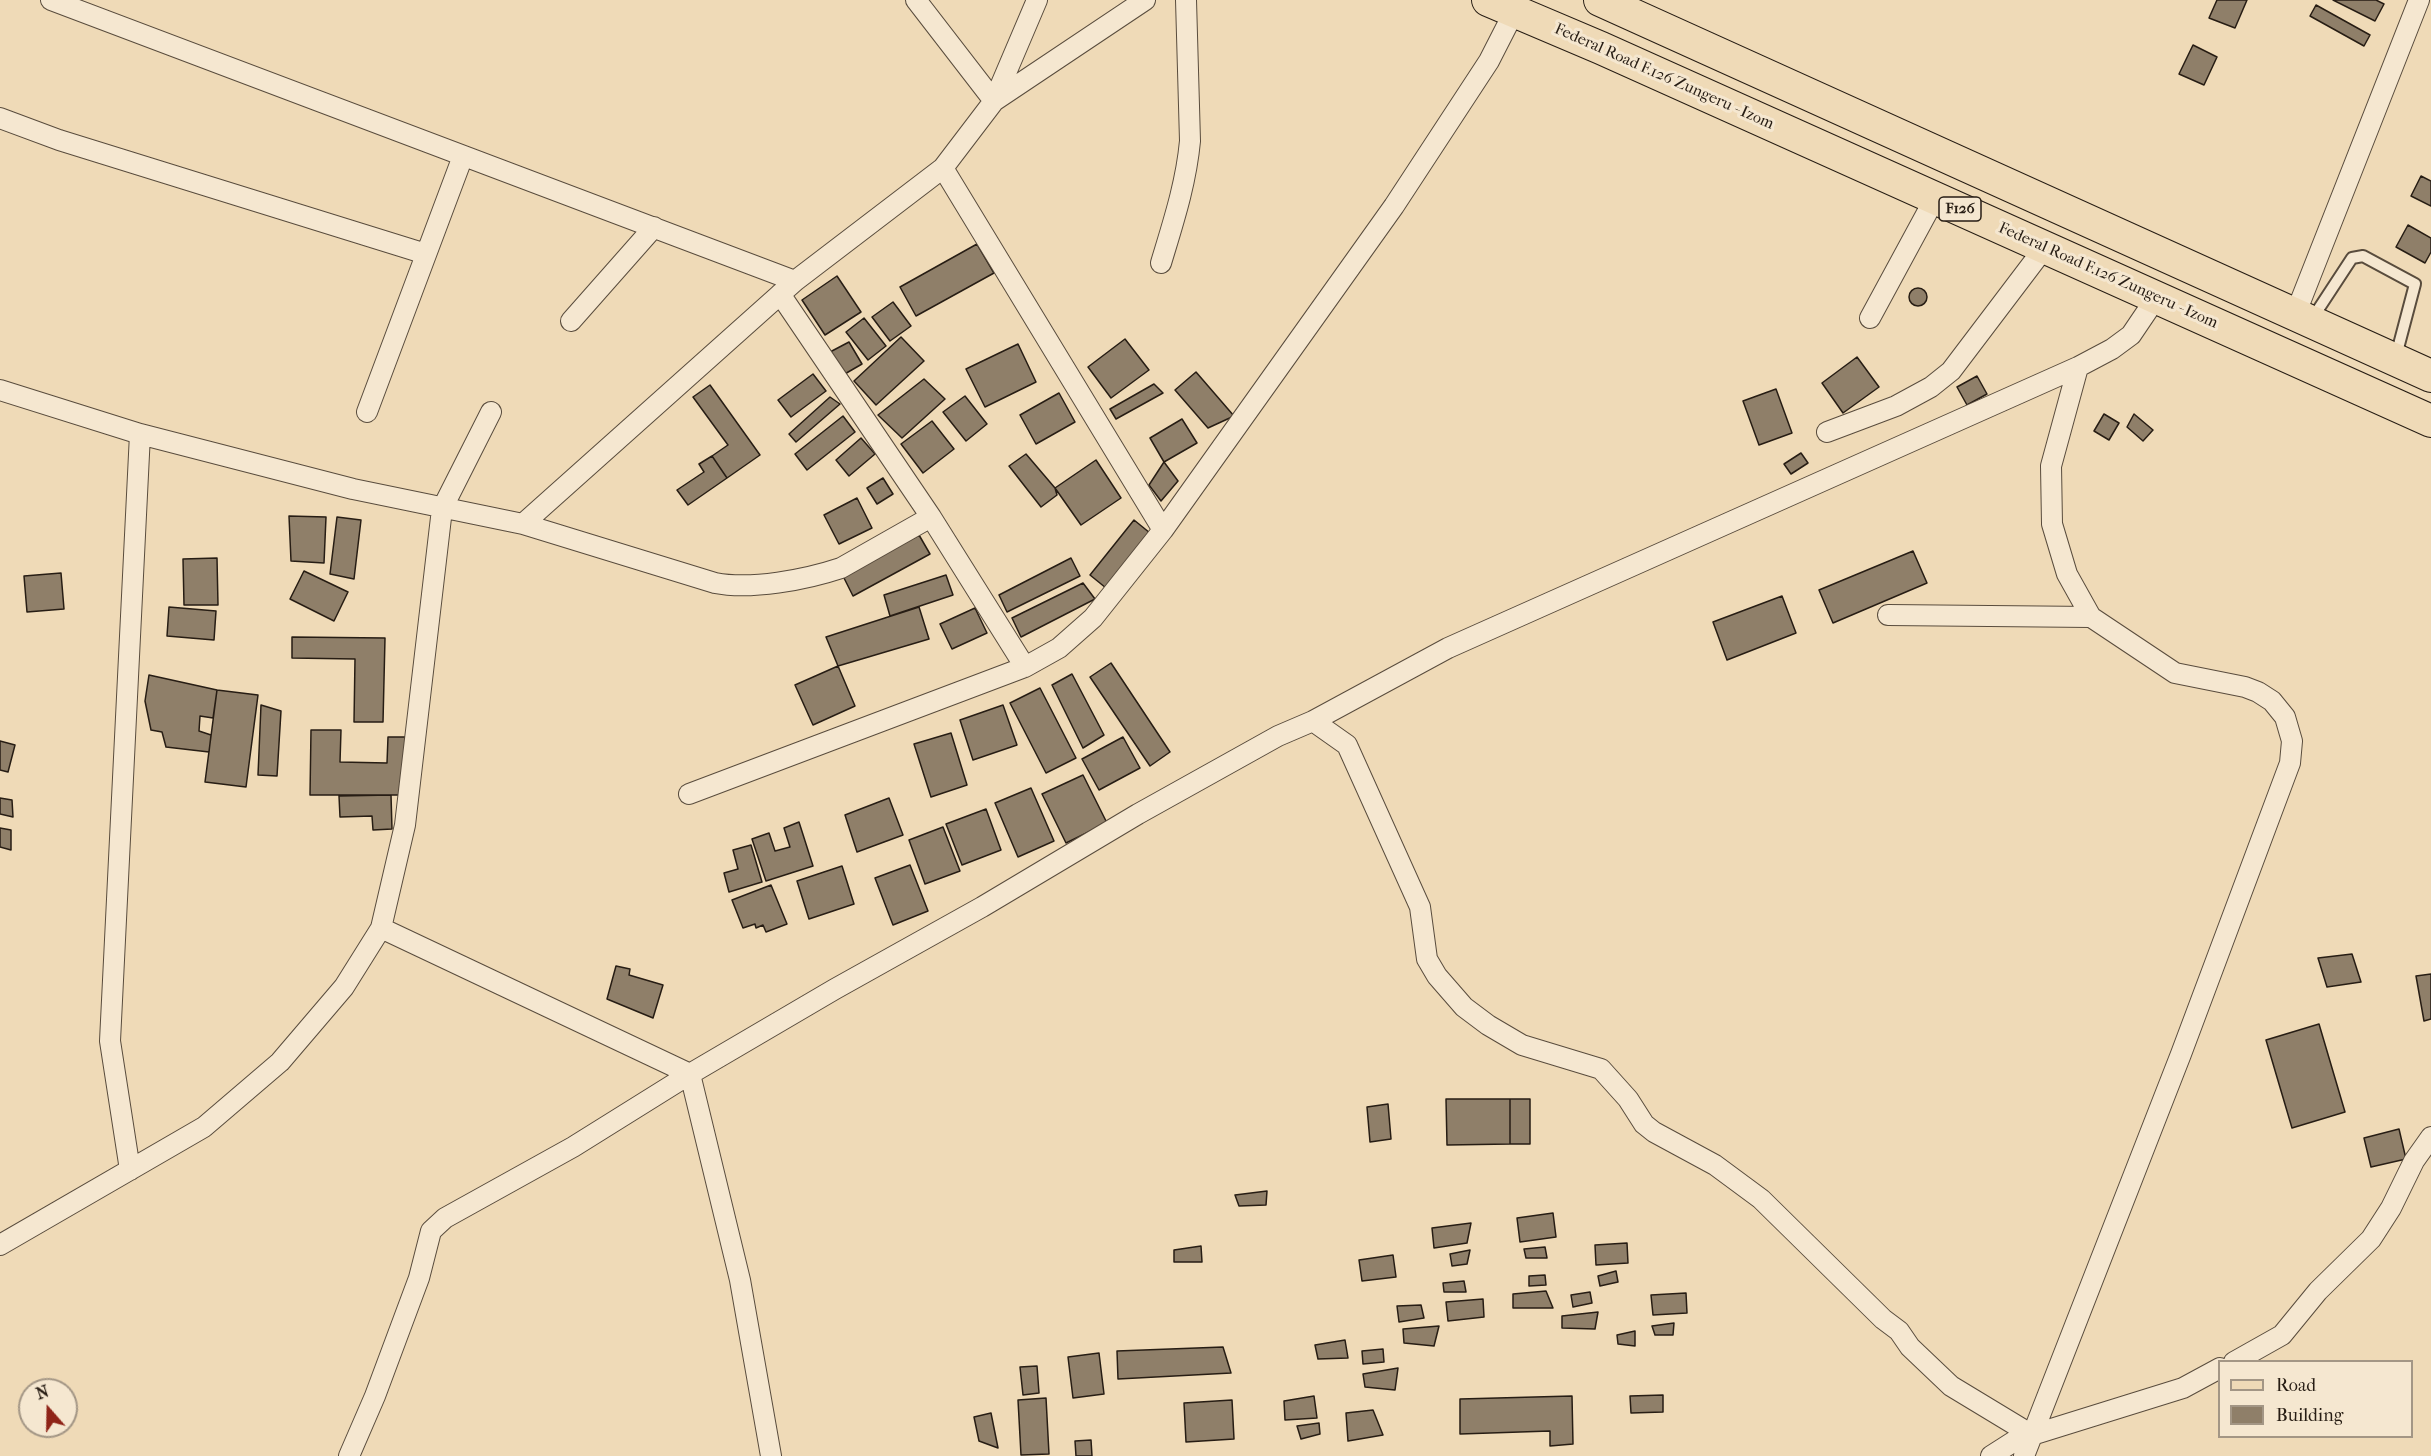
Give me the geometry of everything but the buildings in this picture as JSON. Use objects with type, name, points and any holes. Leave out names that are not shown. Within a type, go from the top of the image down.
[{"type":"main road","name":"F126","points":[[1600,0],[2431,376]]},
{"type":"main road","name":"Federal Road F.126 Zungeru - Izom","points":[[1501,6],[1601,48],[2431,421]]},
{"type":"street","points":[[51,0],[654,227],[788,287],[1025,667]]},
{"type":"street","points":[[916,0],[994,101]]},
{"type":"street","points":[[523,524],[788,287],[943,168],[994,101],[1037,0]]},
{"type":"street","points":[[994,101],[1145,0]]},
{"type":"street","points":[[1161,263],[1185,180],[1190,141],[1186,0]]},
{"type":"street","points":[[2302,318],[2419,0]]},
{"type":"street","points":[[689,794],[1025,667],[1059,648],[1093,618],[1163,530],[1394,206],[1489,60],[1501,6]]},
{"type":"street","points":[[0,118],[59,140],[426,254]]},
{"type":"street","points":[[368,412],[463,156]]},
{"type":"street","points":[[943,168],[1163,530]]},
{"type":"street","points":[[1870,318],[1935,198]]},
{"type":"street","points":[[572,321],[654,227]]},
{"type":"street","points":[[1827,432],[1896,406],[1931,387],[1951,371],[2045,247]]},
{"type":"street","points":[[349,1456],[375,1396],[419,1278],[431,1231],[445,1218],[573,1147],[690,1074],[835,989],[982,908],[1138,814],[1278,736],[1313,720],[1448,648],[2078,368],[2112,349],[2130,335],[2156,298]]},
{"type":"street","points":[[2024,1456],[2030,1434],[2177,1065],[2290,763],[2292,741],[2285,717],[2272,701],[2258,692],[2175,673],[2091,617],[2067,574],[2052,524],[2051,509],[2051,466],[2078,368]]},
{"type":"street","points":[[0,390],[140,434],[353,489],[523,524],[715,583],[748,587],[826,573],[841,568],[931,517]]},
{"type":"street","points":[[0,1245],[204,1127],[280,1062],[344,987],[381,928],[405,825],[442,508],[490,412]]},
{"type":"street","points":[[130,1170],[110,1041],[140,434]]},
{"type":"street","points":[[1888,615],[2091,617]]},
{"type":"street","points":[[1313,720],[1347,745],[1420,907],[1427,959],[1437,976],[1464,1007],[1488,1025],[1522,1045],[1601,1069],[1628,1099],[1644,1124],[1715,1166],[1761,1199],[1868,1304],[1899,1331],[1910,1347],[1950,1386],[2030,1434]]},
{"type":"street","points":[[381,928],[690,1074]]},
{"type":"street","points":[[690,1074],[740,1280],[771,1456]]},
{"type":"street","points":[[2238,1360],[2282,1335],[2324,1285],[2371,1239],[2391,1208],[2414,1161],[2431,1137]]},
{"type":"street","points":[[1991,1456],[2030,1434],[2183,1388],[2218,1369]]},
{"type":"lane","points":[[2302,318],[2352,258],[2363,256],[2415,284],[2395,359]]}]
